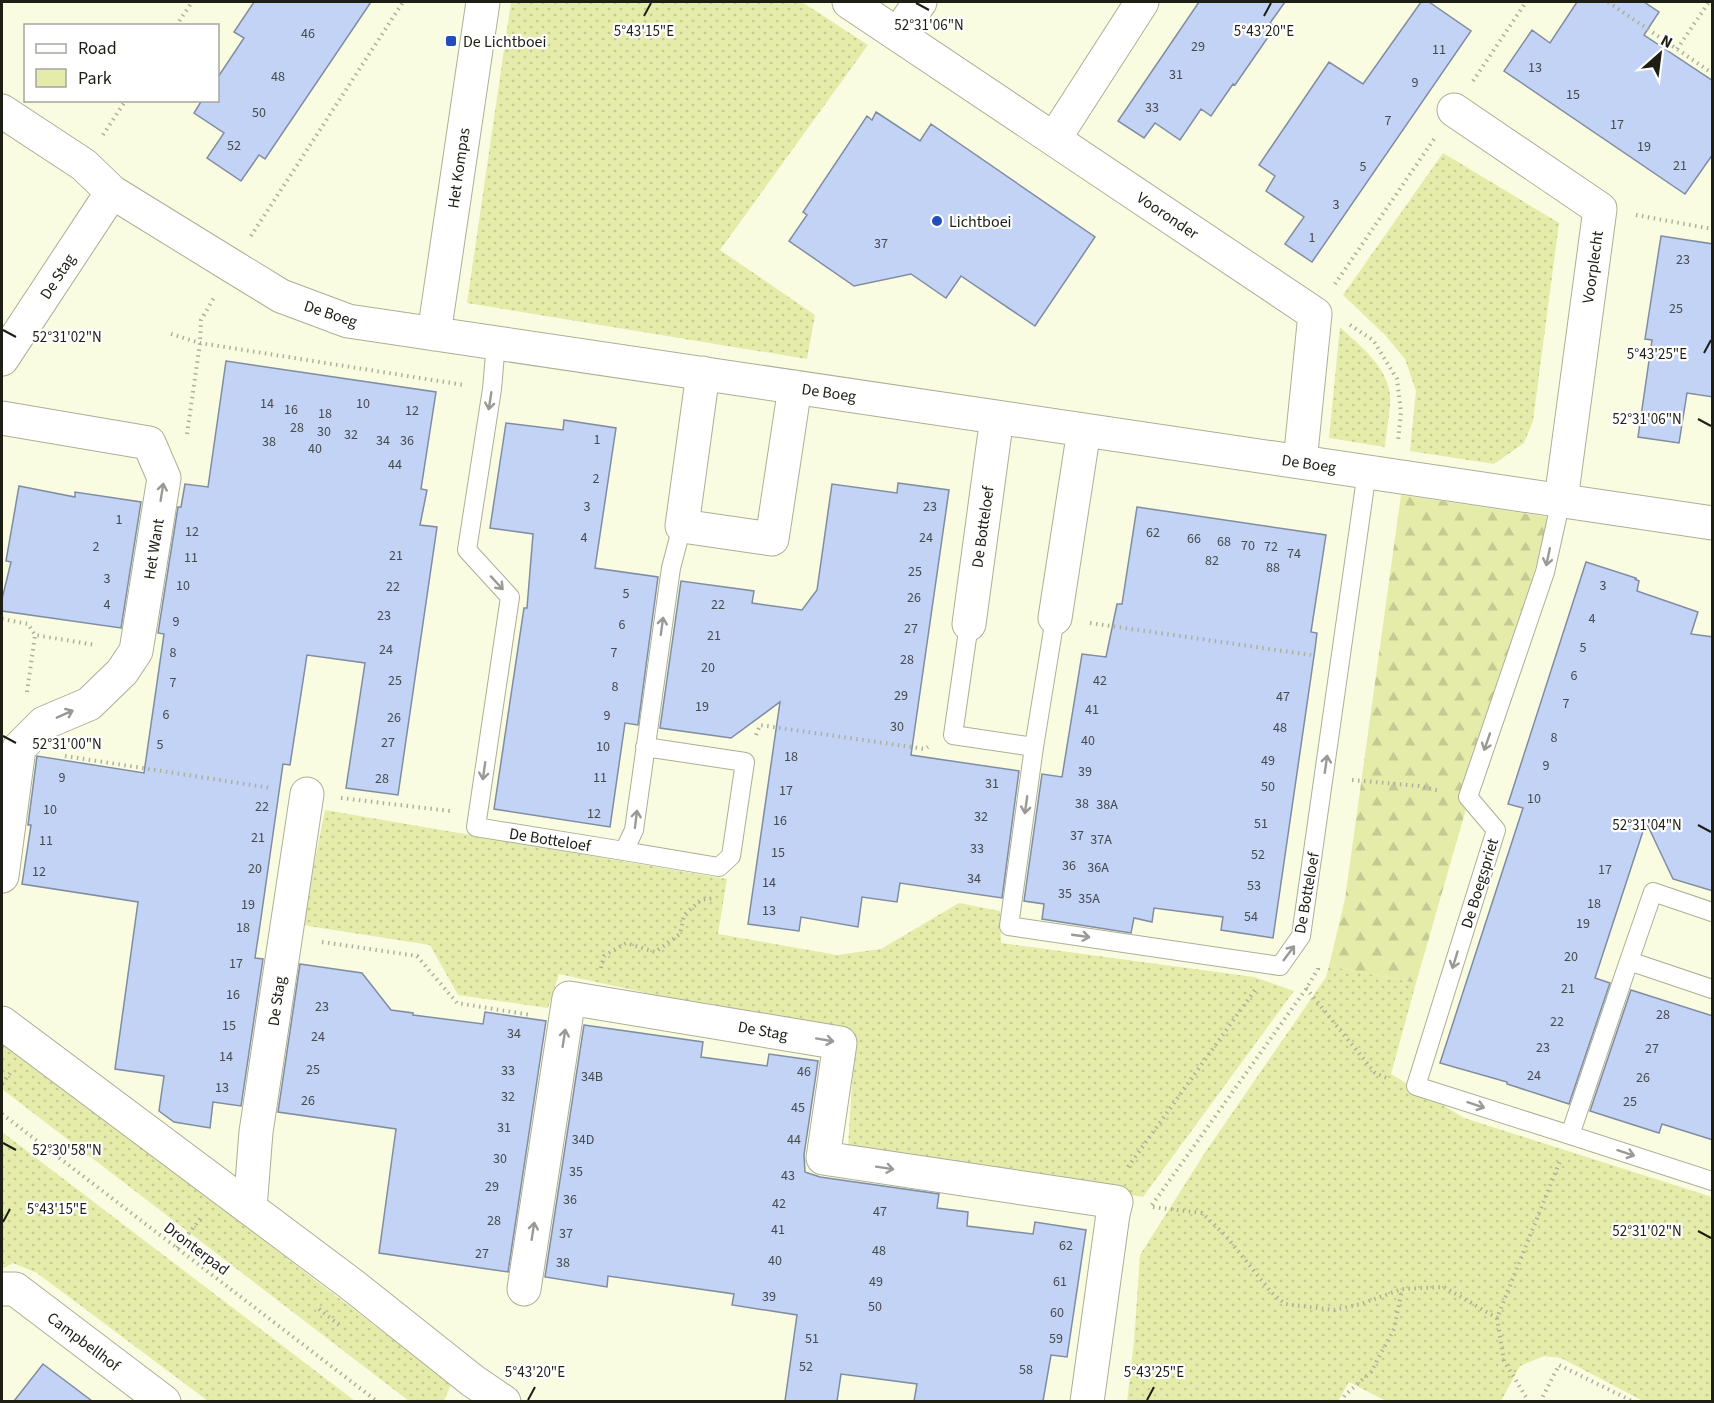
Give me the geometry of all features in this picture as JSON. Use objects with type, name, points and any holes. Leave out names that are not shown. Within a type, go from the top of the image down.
[{"type":"street","name":"Het Kompas","points":[[434,334],[483,2]]},
{"type":"street","name":"Vooronder","points":[[849,2],[1315,314]]},
{"type":"street","points":[[898,34],[920,2]]},
{"type":"street","points":[[1054,139],[1142,2]]},
{"type":"street","name":"Voorplecht","points":[[1454,110],[1600,209],[1561,500]]},
{"type":"street","name":"De Boeg","points":[[2,111],[84,165],[112,192],[281,296],[348,321],[1713,523]]},
{"type":"street","name":"De Stag","points":[[2,359],[112,192]]},
{"type":"street","points":[[1300,462],[1315,314]]},
{"type":"street","points":[[703,374],[682,526],[772,539],[795,387]]},
{"type":"street","points":[[2,417],[149,443],[164,478]]},
{"type":"street","name":"De Botteloef","points":[[969,624],[997,417]]},
{"type":"street","points":[[1055,618],[1084,430]]},
{"type":"street","name":"Het Want","points":[[20,748],[44,723],[89,704],[122,672],[136,651],[164,478]]},
{"type":"street","points":[[2,876],[20,748]]},
{"type":"street","name":"De Stag","points":[[250,1208],[256,1132],[307,794]]},
{"type":"street","name":"De Stag","points":[[524,1289],[569,998],[840,1043],[823,1158],[1116,1202]]},
{"type":"street","points":[[2,1023],[351,1284],[467,1391],[504,1401]]},
{"type":"street","points":[[1087,1401],[1116,1202]]},
{"type":"street","name":"Campbellhof","points":[[2,1289],[15,1289],[164,1401]]},
{"type":"lane","points":[[477,820],[510,597],[466,550],[492,389],[496,343]]},
{"type":"lane","name":"De Botteloef","points":[[1280,966],[1301,936],[1367,471]]},
{"type":"lane","points":[[1468,798],[1545,572],[1561,500]]},
{"type":"lane","points":[[624,850],[634,830],[671,568],[682,526]]},
{"type":"lane","points":[[1055,618],[1009,926],[1280,966]]},
{"type":"lane","name":"De Botteloef","points":[[953,735],[969,624]]},
{"type":"lane","points":[[953,735],[1034,747]]},
{"type":"lane","points":[[645,747],[746,762],[731,856]]},
{"type":"lane","name":"De Boegspriet","points":[[1416,1086],[1496,830],[1468,798]]},
{"type":"lane","name":"De Botteloef","points":[[477,820],[719,867],[731,856]]},
{"type":"lane","points":[[1570,1135],[1653,892],[1713,912]]},
{"type":"lane","points":[[1629,961],[1713,988]]},
{"type":"lane","points":[[1416,1086],[1713,1180]]},
{"type":"path","points":[[177,24],[192,2]]},
{"type":"path","points":[[164,478],[182,466],[200,343],[201,320],[232,266],[403,2]]},
{"type":"path","points":[[1315,314],[1526,2]]},
{"type":"path","points":[[1608,2],[1713,73]]},
{"type":"path","points":[[1677,49],[1709,2]]},
{"type":"path","points":[[1600,209],[1713,229]]},
{"type":"path","points":[[171,334],[200,343],[492,389]]},
{"type":"path","points":[[1055,618],[1341,659]]},
{"type":"path","points":[[2,619],[28,624],[35,635],[20,748],[477,820]]},
{"type":"path","points":[[35,635],[136,651]]},
{"type":"path","points":[[746,762],[760,725],[925,749],[953,735]]},
{"type":"path","points":[[1325,776],[1419,786],[1468,798]]},
{"type":"path","points":[[592,1001],[604,956],[626,943],[655,952],[680,934],[684,915],[701,900],[724,896],[731,856]]},
{"type":"path","points":[[286,936],[417,956],[457,1003],[566,1021]]},
{"type":"path","points":[[1416,1086],[1395,1082],[1375,1073],[1293,973],[1280,966],[1262,980],[1129,1166],[1116,1202],[1202,1213],[1226,1235],[1271,1293],[1285,1304],[1334,1310],[1361,1304],[1402,1289],[1444,1287],[1497,1318]]},
{"type":"path","name":"Dronterpad","points":[[2,1114],[378,1401]]},
{"type":"path","points":[[1529,1401],[1504,1361],[1497,1318],[1570,1135]]},
{"type":"path","points":[[1341,1401],[1371,1372],[1394,1329],[1402,1289]]},
{"type":"path","points":[[1540,1401],[1559,1365],[1634,1401]]},
{"type":"green space","points":[[511,2],[802,2],[868,45],[720,250],[815,315],[807,359],[467,303]]},
{"type":"green space","points":[[1443,153],[1559,223],[1533,421],[1524,443],[1494,464],[1410,451],[1416,391],[1405,359],[1385,335],[1343,295]]},
{"type":"green space","points":[[1340,327],[1378,365],[1388,384],[1390,400],[1385,447],[1329,438]]},
{"type":"green space","points":[[1401,495],[1550,517],[1416,983],[1329,966],[1345,899]]},
{"type":"green space","points":[[325,810],[727,879],[718,934],[837,955],[881,949],[959,903],[1000,911],[1001,943],[1254,977],[1294,991],[1143,1197],[848,1146],[855,1038],[559,974],[548,1008],[458,995],[430,945],[302,925]]},
{"type":"green space","points":[[1329,966],[1416,983],[1391,1074],[1464,1118],[1712,1197],[1712,1401],[1643,1401],[1561,1358],[1544,1356],[1520,1366],[1501,1401],[1386,1401],[1349,1382],[1338,1401],[1127,1402],[1140,1255],[1206,1151],[1326,977]]},
{"type":"green space","points":[[2,1040],[451,1384],[444,1401],[409,1401],[2,1089]]},
{"type":"green space","points":[[2,1132],[355,1401],[208,1401],[37,1273],[13,1263],[2,1269]]},
{"type":"building","points":[[254,2],[371,2],[265,159],[259,155],[241,181],[207,158],[224,133],[194,113],[201,102],[219,102],[219,76],[244,38],[234,32]]},
{"type":"building","points":[[1199,2],[1285,2],[1270,23],[1275,27],[1211,116],[1201,109],[1180,140],[1155,123],[1144,138],[1118,121]]},
{"type":"building","points":[[1421,2],[1429,2],[1471,31],[1312,262],[1285,244],[1304,217],[1266,191],[1275,176],[1259,165],[1329,62],[1363,84]]},
{"type":"building","points":[[1577,2],[1644,2],[1659,12],[1644,35],[1713,81],[1713,154],[1685,194],[1504,71],[1532,30],[1550,43]]},
{"type":"building","name":"Lichtboei","points":[[876,112],[920,141],[931,124],[1095,237],[1035,326],[961,276],[946,298],[911,274],[854,286],[789,241],[807,215],[803,212],[867,116],[872,120]]},
{"type":"building","points":[[1661,236],[1713,244],[1713,397],[1687,393],[1679,443],[1638,437],[1652,340],[1645,339]]},
{"type":"building","points":[[226,361],[436,392],[421,489],[427,490],[420,525],[437,527],[398,795],[346,788],[365,663],[307,655],[290,765],[283,764],[255,958],[263,959],[241,1106],[213,1102],[210,1128],[174,1122],[159,1111],[164,1076],[115,1069],[138,902],[22,884],[31,825],[28,825],[37,756],[144,773],[164,634],[158,633],[178,507],[181,507],[185,484],[208,487]]},
{"type":"building","points":[[564,420],[616,428],[595,568],[658,577],[638,725],[625,723],[610,827],[494,809],[524,608],[527,608],[533,534],[490,528],[506,423],[563,430]]},
{"type":"building","points":[[898,483],[949,490],[911,755],[1019,771],[1002,898],[900,883],[897,902],[862,897],[858,927],[801,917],[799,931],[748,924],[780,702],[731,738],[660,728],[681,581],[754,591],[752,603],[802,610],[817,590],[832,484],[897,493]]},
{"type":"building","points":[[19,486],[75,497],[75,492],[141,502],[121,628],[2,611],[2,599],[11,562],[6,561]]},
{"type":"building","points":[[1137,507],[1326,535],[1311,632],[1317,633],[1315,649],[1273,938],[1221,930],[1223,917],[1154,908],[1152,922],[1134,918],[1131,933],[1042,919],[1044,904],[1024,901],[1042,774],[1062,777],[1082,654],[1106,657],[1117,604],[1122,604]]},
{"type":"building","points":[[1586,562],[1636,578],[1639,581],[1637,591],[1698,612],[1691,634],[1713,637],[1713,891],[1673,879],[1646,822],[1595,978],[1610,983],[1569,1104],[1507,1084],[1507,1082],[1440,1063],[1523,808],[1508,804]]},
{"type":"building","points":[[300,964],[362,973],[391,1010],[483,1024],[485,1012],[546,1021],[508,1272],[379,1253],[396,1129],[278,1112]]},
{"type":"building","points":[[1631,990],[1713,1016],[1713,1140],[1662,1124],[1659,1133],[1590,1111]]},
{"type":"building","points":[[584,1025],[703,1042],[701,1057],[767,1066],[769,1054],[818,1061],[804,1155],[805,1172],[820,1177],[939,1194],[937,1208],[968,1212],[967,1226],[1033,1234],[1035,1222],[1086,1230],[1067,1357],[1051,1355],[1043,1401],[914,1401],[917,1384],[841,1374],[837,1401],[785,1401],[797,1315],[732,1305],[734,1294],[608,1276],[607,1287],[545,1277]]},
{"type":"building","points":[[43,1364],[92,1401],[14,1401]]},
{"type":"place","name":"De Lichtboei","points":[[451,41]]},
{"type":"place","name":"Lichtboei","points":[[937,221]]}]
